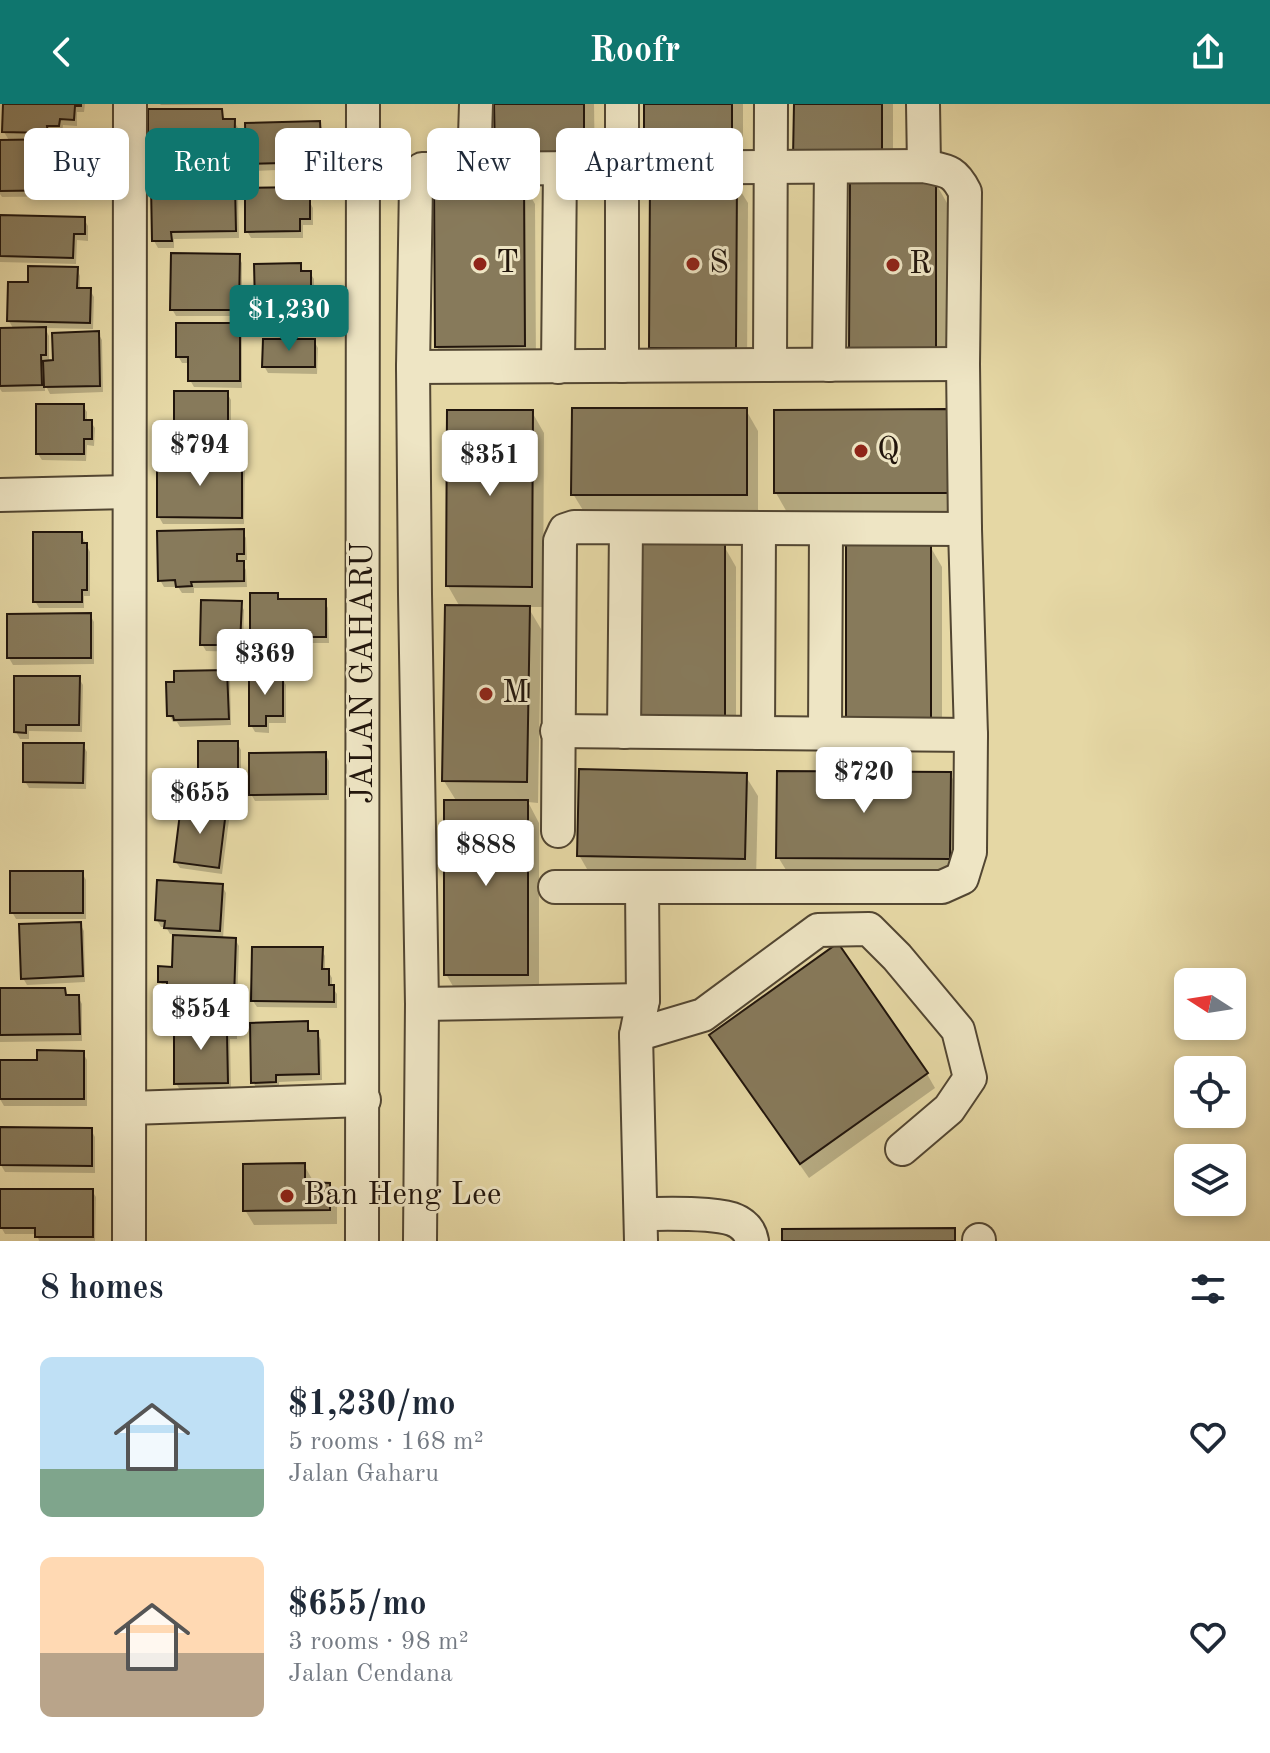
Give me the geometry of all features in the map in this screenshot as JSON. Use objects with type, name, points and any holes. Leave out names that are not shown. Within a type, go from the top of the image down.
[{"type":"street","points":[[129,1241],[130,104]]},
{"type":"street","name":"JALAN GAHARU","points":[[362,1241],[363,104]]},
{"type":"street","points":[[475,128],[476,104]]},
{"type":"street","points":[[622,104],[622,128]]},
{"type":"street","points":[[770,365],[771,104]]},
{"type":"street","points":[[923,104],[924,166]]},
{"type":"street","points":[[555,887],[942,887],[962,878],[970,852],[971,735],[963,364],[965,192],[958,177],[924,166],[743,167]]},
{"type":"street","points":[[829,365],[831,167]]},
{"type":"street","points":[[420,1241],[422,1004],[413,367],[416,184],[422,169],[427,169]]},
{"type":"street","points":[[558,367],[560,200]]},
{"type":"street","points":[[621,200],[622,366]]},
{"type":"street","points":[[413,367],[963,364]]},
{"type":"street","points":[[0,495],[129,492]]},
{"type":"street","points":[[558,831],[560,541],[565,530],[574,527],[965,529]]},
{"type":"street","points":[[624,732],[626,528]]},
{"type":"street","points":[[758,733],[759,528]]},
{"type":"street","points":[[825,733],[826,529]]},
{"type":"street","points":[[557,731],[971,735]]},
{"type":"street","points":[[633,887],[633,1000],[641,1228],[672,1214],[731,1219],[745,1226],[752,1241]]},
{"type":"street","points":[[636,1035],[703,1015],[818,930],[869,929],[897,957],[958,1030],[970,1078],[949,1109],[902,1149]]},
{"type":"street","points":[[422,1004],[633,1000]]},
{"type":"street","points":[[130,1108],[364,1100]]},
{"type":"building","points":[[3,104],[81,104],[75,106],[74,120],[60,119],[59,126],[24,128],[24,132],[2,132]]},
{"type":"building","points":[[494,104],[584,104],[584,128],[556,128],[556,153],[540,153],[540,128],[494,128]]},
{"type":"building","points":[[644,104],[732,104],[732,128],[644,128]]},
{"type":"building","points":[[794,104],[882,104],[882,157],[793,157]]},
{"type":"building","points":[[148,109],[222,109],[223,119],[235,119],[235,128],[148,128]]},
{"type":"building","points":[[320,121],[320,128],[275,128],[275,163],[259,164],[259,128],[245,128],[245,123]]},
{"type":"building","points":[[0,140],[24,140],[24,191],[0,191]]},
{"type":"building","name":"R","points":[[850,180],[936,180],[936,351],[849,351]]},
{"type":"building","points":[[275,187],[275,200],[310,200],[310,219],[300,219],[300,231],[245,232],[245,200],[259,200],[259,188]]},
{"type":"building","points":[[151,200],[235,200],[236,231],[171,232],[172,241],[152,241]]},
{"type":"building","name":"T","points":[[434,200],[524,200],[525,346],[435,347]]},
{"type":"building","name":"S","points":[[650,200],[737,200],[736,348],[649,348]]},
{"type":"building","points":[[0,215],[85,217],[85,234],[74,234],[73,258],[0,256]]},
{"type":"building","points":[[171,253],[240,254],[239,310],[170,310]]},
{"type":"building","points":[[301,263],[301,271],[311,271],[311,290],[303,290],[302,304],[255,305],[254,264]]},
{"type":"building","points":[[28,266],[78,267],[77,288],[91,288],[90,323],[7,321],[8,282],[28,282]]},
{"type":"building","points":[[176,323],[240,323],[240,381],[188,381],[188,357],[176,357]]},
{"type":"building","points":[[46,327],[46,355],[41,355],[42,385],[0,386],[0,328]]},
{"type":"building","points":[[99,331],[100,386],[44,387],[43,361],[53,360],[52,333]]},
{"type":"building","points":[[263,339],[315,339],[315,367],[262,367]]},
{"type":"building","points":[[174,391],[228,391],[228,444],[208,444],[208,453],[191,453],[191,442],[174,443]]},
{"type":"building","points":[[36,404],[84,404],[84,420],[92,420],[92,439],[84,439],[84,454],[36,454]]},
{"type":"building","points":[[572,408],[747,408],[747,495],[571,495]]},
{"type":"building","name":"Q","points":[[948,409],[948,493],[774,493],[774,410]]},
{"type":"building","points":[[447,410],[533,410],[532,587],[446,586]]},
{"type":"building","points":[[157,458],[242,458],[242,518],[157,517]]},
{"type":"building","points":[[244,529],[244,554],[237,554],[237,561],[244,561],[244,581],[191,582],[192,586],[176,587],[175,580],[158,581],[157,531]]},
{"type":"building","points":[[33,532],[82,532],[82,543],[87,543],[87,590],[82,590],[82,602],[33,602]]},
{"type":"building","points":[[640,544],[725,544],[725,718],[640,718]]},
{"type":"building","points":[[846,544],[931,544],[931,720],[846,720]]},
{"type":"building","points":[[250,593],[278,593],[278,599],[326,599],[326,637],[309,637],[310,649],[250,649]]},
{"type":"building","points":[[201,600],[242,601],[240,645],[200,645]]},
{"type":"building","name":"M","points":[[445,605],[530,606],[527,782],[442,781]]},
{"type":"building","points":[[91,613],[91,658],[7,658],[7,614]]},
{"type":"building","points":[[271,667],[271,676],[283,676],[283,716],[266,716],[266,726],[249,726],[249,677],[259,677],[259,668]]},
{"type":"building","points":[[227,670],[229,719],[174,720],[173,716],[167,716],[166,682],[174,682],[174,671]]},
{"type":"building","points":[[14,676],[80,676],[79,725],[26,725],[26,733],[14,732]]},
{"type":"building","points":[[198,741],[238,741],[238,794],[198,794]]},
{"type":"building","points":[[23,743],[84,743],[83,783],[23,782]]},
{"type":"building","points":[[326,752],[326,794],[249,795],[249,753]]},
{"type":"building","points":[[579,769],[747,773],[745,859],[577,856]]},
{"type":"building","points":[[777,771],[951,772],[950,859],[776,858]]},
{"type":"building","points":[[444,800],[528,800],[528,975],[444,975]]},
{"type":"building","points":[[181,805],[226,811],[219,868],[174,862]]},
{"type":"building","points":[[10,871],[83,871],[83,913],[10,913]]},
{"type":"building","points":[[157,880],[223,884],[220,931],[164,928],[165,921],[155,920]]},
{"type":"building","points":[[81,922],[83,976],[21,979],[19,924]]},
{"type":"building","points":[[173,935],[236,938],[234,998],[167,996],[167,982],[158,982],[158,966],[172,967]]},
{"type":"building","points":[[838,943],[928,1073],[800,1164],[709,1035]]},
{"type":"building","points":[[252,947],[323,947],[322,969],[329,969],[329,985],[334,985],[334,1002],[251,1001]]},
{"type":"building","points":[[0,988],[65,988],[66,995],[79,995],[80,1034],[0,1035]]},
{"type":"building","points":[[234,1020],[234,1032],[227,1032],[228,1083],[174,1084],[174,1021]]},
{"type":"building","points":[[308,1021],[308,1031],[318,1031],[319,1074],[276,1075],[276,1082],[251,1083],[250,1023]]},
{"type":"building","points":[[37,1050],[84,1051],[84,1099],[0,1099],[0,1060],[37,1060]]},
{"type":"building","points":[[0,1127],[92,1128],[92,1166],[0,1165]]},
{"type":"building","name":"Ban Heng Lee","points":[[305,1163],[305,1182],[330,1183],[330,1210],[243,1211],[243,1164]]},
{"type":"building","points":[[0,1189],[93,1189],[93,1237],[35,1237],[35,1228],[0,1228]]},
{"type":"building","points":[[955,1228],[955,1241],[782,1241],[782,1229]]},
{"type":"place","name":"T","points":[[480,264]]},
{"type":"place","name":"S","points":[[693,264]]},
{"type":"place","name":"R","points":[[893,265]]},
{"type":"place","name":"Q","points":[[861,451]]},
{"type":"place","name":"M","points":[[486,694]]},
{"type":"place","name":"Ban Heng Lee","points":[[287,1196]]}]
